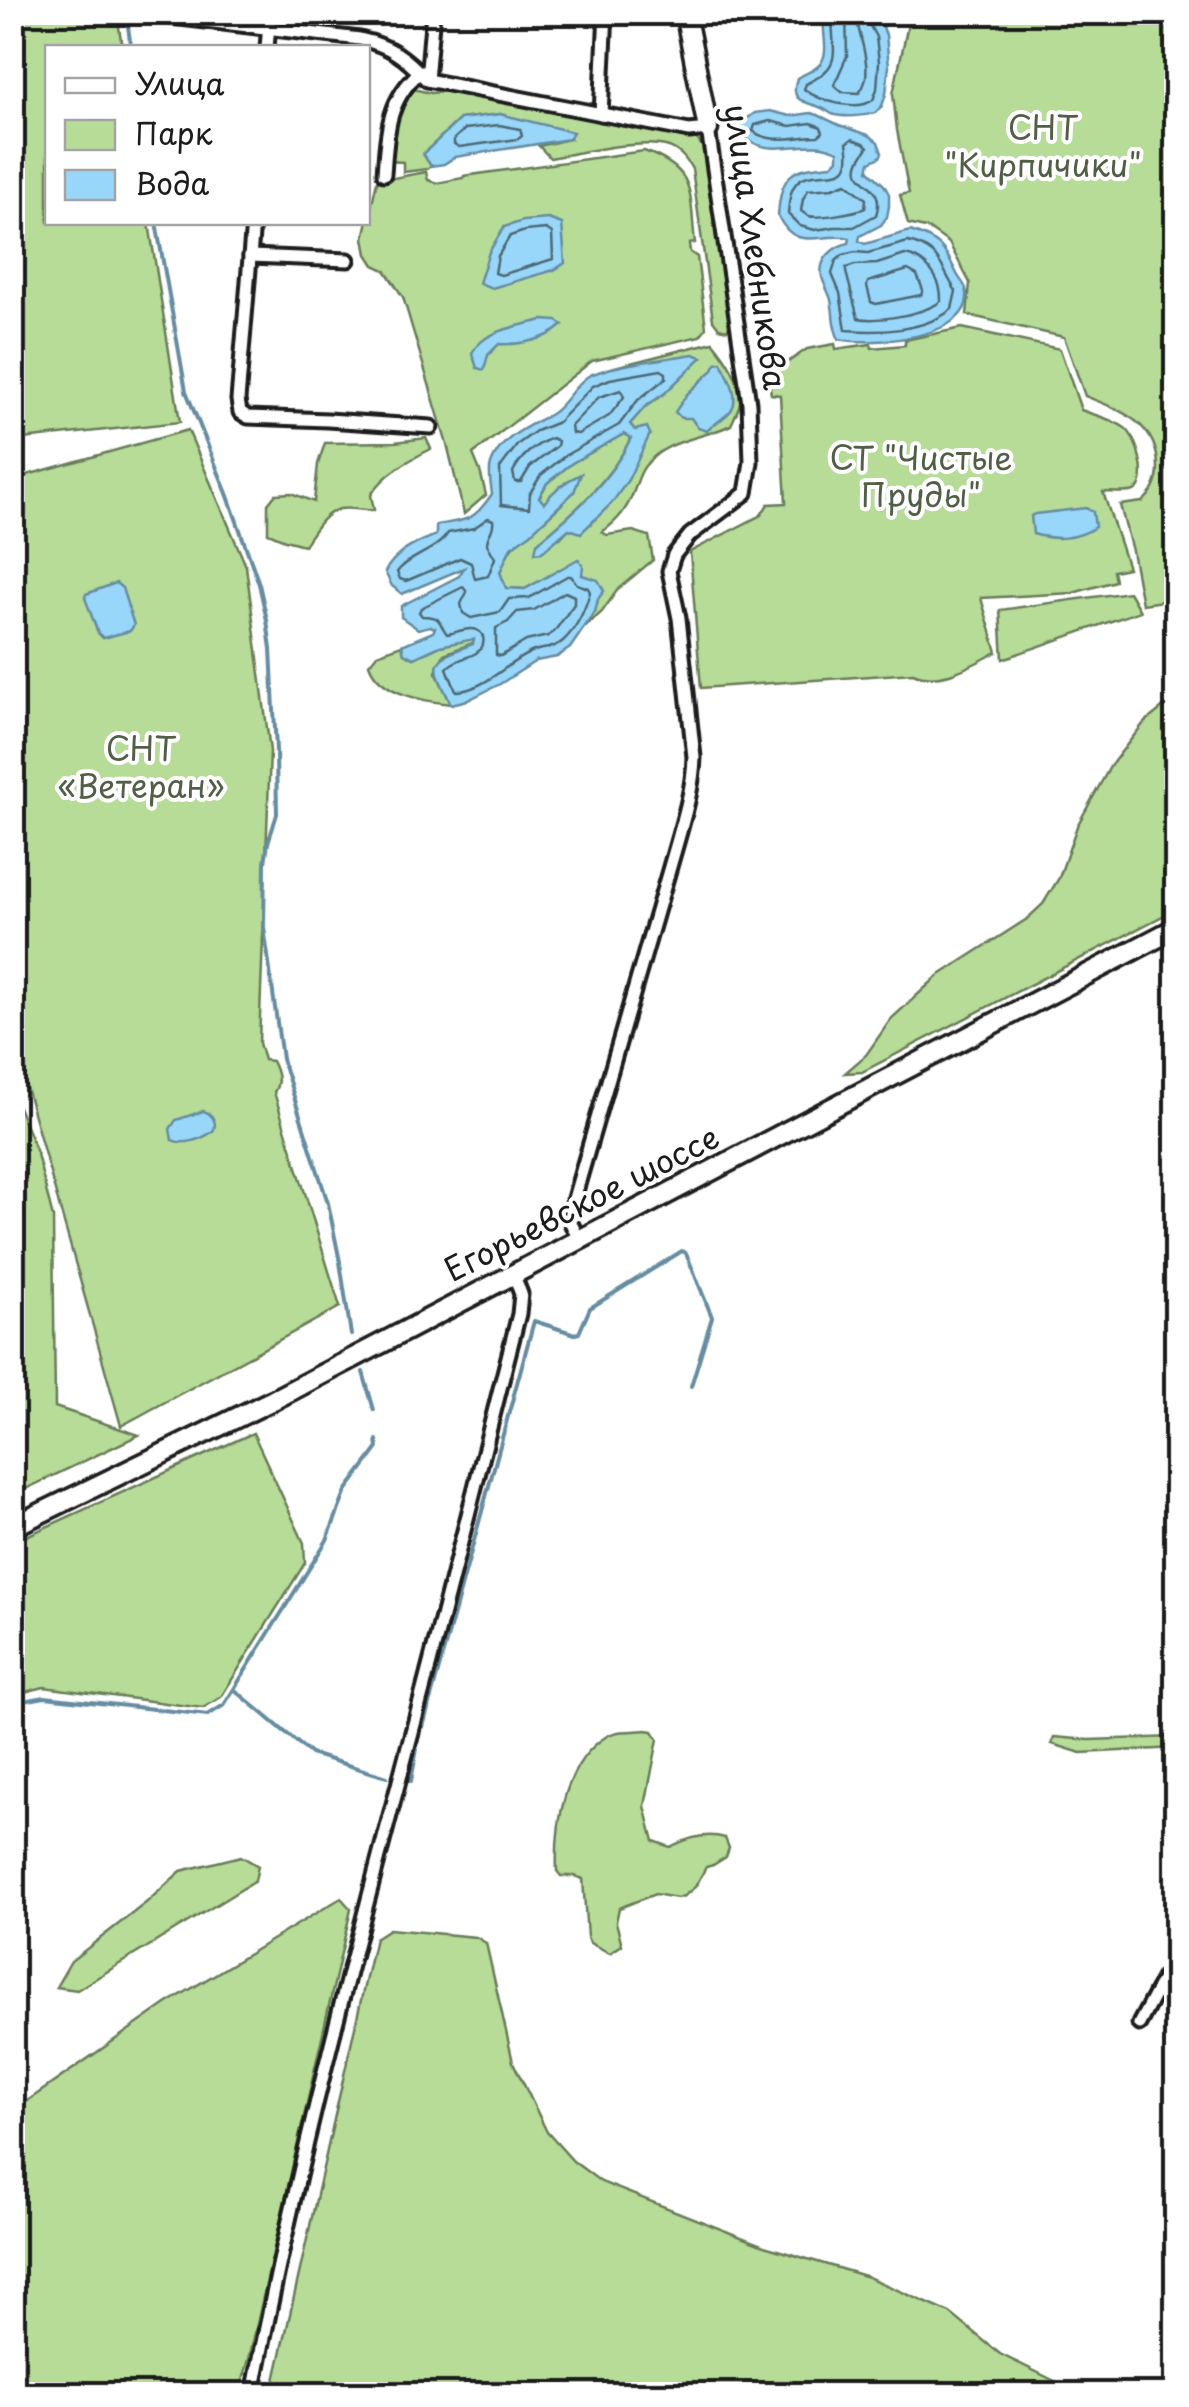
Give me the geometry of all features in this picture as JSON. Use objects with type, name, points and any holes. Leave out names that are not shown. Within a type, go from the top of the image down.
[{"type":"main road","name":"улица Хлебникова","points":[[685,12],[708,129]]},
{"type":"main road","name":"Егорьевское шоссе","points":[[12,1527],[273,1400],[1176,928]]},
{"type":"street","points":[[267,45],[270,12]]},
{"type":"street","points":[[424,76],[433,12]]},
{"type":"street","points":[[601,114],[606,12]]},
{"type":"street","points":[[163,16],[381,44],[424,76],[601,114],[689,130],[708,129]]},
{"type":"street","points":[[384,174],[391,116],[406,84],[424,76]]},
{"type":"street","name":"улица Хлебникова","points":[[578,1240],[571,1223],[573,1202],[693,776],[679,618],[670,570],[674,555],[690,534],[746,492],[750,462],[748,403],[708,129]]},
{"type":"street","points":[[252,225],[240,412],[248,417],[431,427]]},
{"type":"street","points":[[250,256],[348,260]]},
{"type":"street","points":[[253,2394],[275,2276],[344,1987],[519,1314],[521,1294],[513,1274]]},
{"type":"street","points":[[1139,2024],[1176,1954]]},
{"type":"green space","name":"СНТ \"Кирпичики\"","points":[[1163,12],[1176,42],[1176,599],[1142,604],[1120,505],[1142,502],[1154,487],[1158,468],[1152,440],[1135,420],[1085,396],[1064,337],[967,315],[970,283],[949,243],[929,229],[908,224],[900,195],[909,193],[893,94],[908,24],[905,13]]},
{"type":"green space","points":[[12,13],[117,13],[122,45],[45,45],[45,225],[149,225],[180,422],[13,440]]},
{"type":"green space","points":[[408,88],[431,93],[449,91],[697,139],[705,150],[730,324],[727,330],[719,328],[713,320],[692,169],[680,153],[669,147],[643,144],[550,158],[539,146],[569,139],[500,114],[460,119],[423,154],[431,166],[403,172],[403,162],[388,161],[398,107]]},
{"type":"green space","points":[[644,151],[674,166],[688,185],[695,243],[689,244],[690,252],[697,257],[706,328],[700,336],[592,361],[473,454],[486,495],[464,514],[403,297],[385,270],[374,265],[364,238],[377,181],[426,172],[428,180],[437,183]]},
{"type":"green space","name":"СТ \"Чистые Пруды\"","points":[[962,328],[1060,349],[1081,410],[1115,422],[1130,433],[1142,470],[1139,487],[1131,492],[1103,492],[1128,568],[1113,571],[1115,581],[1073,593],[981,598],[997,652],[945,675],[913,673],[701,688],[690,552],[761,515],[768,504],[786,503],[780,395],[771,394],[768,376],[807,349],[835,344],[836,349],[905,345],[905,340]]},
{"type":"green space","points":[[713,342],[738,385],[740,402],[731,425],[673,445],[653,457],[622,513],[602,532],[607,535],[633,531],[649,536],[653,560],[618,589],[602,612],[585,627],[598,599],[582,575],[578,560],[525,589],[506,588],[500,573],[510,550],[560,505],[580,475],[544,504],[539,498],[547,483],[572,463],[624,434],[631,438],[590,495],[537,543],[560,538],[640,452],[650,434],[635,430],[630,424],[665,393],[650,362],[607,369]]},
{"type":"green space","name":"СНТ «Ветеран»","points":[[188,430],[246,566],[270,751],[259,1043],[264,1060],[272,1061],[277,1073],[274,1092],[340,1307],[121,1426],[13,1041],[13,479]]},
{"type":"green space","points":[[426,438],[431,449],[398,468],[376,487],[371,495],[374,510],[334,511],[319,523],[304,545],[268,533],[268,504],[276,494],[291,493],[314,502],[318,464],[325,443]]},
{"type":"green space","points":[[1129,592],[1140,611],[1003,659],[1000,610]]},
{"type":"green space","points":[[474,638],[473,643],[444,654],[436,672],[451,704],[415,698],[392,689],[374,674],[369,664],[377,654],[402,645],[404,653],[414,658],[440,646]]},
{"type":"green space","points":[[1176,697],[1176,909],[862,1072],[845,1073],[866,1055],[891,1019],[938,976],[1027,919],[1043,904],[1059,878],[1077,826],[1111,765],[1144,723]]},
{"type":"green space","points":[[13,1095],[36,1150],[53,1218],[55,1407],[139,1435],[13,1495]]},
{"type":"green space","points":[[253,1433],[304,1543],[305,1563],[221,1697],[203,1708],[44,1687],[13,1695],[13,1542]]},
{"type":"green space","points":[[653,1731],[658,1739],[645,1806],[654,1841],[670,1847],[711,1836],[725,1838],[729,1848],[726,1857],[706,1867],[695,1887],[684,1896],[655,1894],[619,1908],[616,1922],[622,1945],[610,1953],[590,1943],[587,1937],[583,1879],[561,1876],[557,1871],[561,1815],[572,1778],[592,1747],[612,1734]]},
{"type":"green space","points":[[1054,1737],[1176,1737],[1176,1748],[1081,1753],[1052,1744]]},
{"type":"green space","points":[[241,1856],[258,1866],[255,1881],[77,1990],[56,1987],[71,1961],[181,1871]]},
{"type":"green space","points":[[341,1898],[351,1909],[239,2394],[13,2394],[13,2111],[166,2004]]},
{"type":"green space","points":[[389,1929],[476,1937],[486,1943],[513,2062],[547,2132],[573,2161],[601,2182],[764,2246],[868,2277],[950,2313],[1000,2354],[1081,2394],[272,2394],[375,1938]]},
{"type":"water","points":[[827,12],[878,13],[886,35],[889,66],[886,94],[875,113],[832,114],[796,95],[797,78],[815,69],[823,58]]},
{"type":"water","points":[[770,111],[790,116],[818,115],[878,142],[882,153],[870,162],[868,170],[889,194],[887,217],[881,225],[860,236],[859,241],[865,244],[910,231],[936,242],[966,289],[965,306],[956,319],[939,329],[895,339],[839,339],[821,270],[828,254],[849,243],[850,238],[801,238],[785,228],[778,216],[782,190],[791,175],[807,168],[832,165],[838,159],[838,151],[813,145],[763,146],[740,133],[739,124],[755,113]]},
{"type":"water","points":[[500,114],[573,132],[569,139],[455,157],[431,166],[423,154],[460,119]]},
{"type":"water","points":[[548,219],[562,224],[565,263],[554,270],[492,288],[479,283],[489,252],[504,227]]},
{"type":"water","points":[[543,320],[563,325],[533,340],[499,344],[488,355],[484,370],[477,368],[472,353],[485,339]]},
{"type":"water","points":[[693,354],[702,357],[630,424],[635,430],[647,427],[650,434],[612,503],[581,533],[569,529],[542,552],[535,553],[537,543],[577,508],[613,468],[631,438],[624,434],[572,463],[547,483],[539,497],[544,503],[560,486],[581,474],[574,492],[511,547],[500,572],[506,588],[525,589],[578,559],[583,565],[582,575],[598,580],[604,591],[595,612],[570,648],[557,657],[536,661],[500,684],[451,704],[438,665],[447,655],[473,644],[474,639],[440,646],[414,658],[404,653],[402,645],[435,628],[418,629],[401,617],[401,606],[459,576],[464,568],[402,594],[392,586],[385,572],[389,565],[406,549],[436,535],[436,525],[462,520],[480,510],[492,494],[490,468],[501,447],[554,411],[587,377],[622,366]]},
{"type":"water","points":[[721,362],[732,385],[734,403],[730,412],[707,431],[698,428],[691,418],[681,418],[675,412],[687,394]]},
{"type":"water","points":[[1086,508],[1093,512],[1095,527],[1088,531],[1065,538],[1033,534],[1031,516],[1035,514]]},
{"type":"water","points":[[116,583],[122,588],[134,625],[130,631],[103,638],[85,598],[86,594]]},
{"type":"water","points":[[203,1111],[213,1119],[213,1131],[193,1141],[172,1140],[170,1129],[176,1120]]},
{"type":"waterway","points":[[126,12],[131,45]]},
{"type":"waterway","points":[[157,225],[186,391],[228,496],[259,584],[267,620],[277,814],[265,862],[264,927],[282,1059],[328,1203],[351,1335]]},
{"type":"waterway","points":[[423,1727],[534,1321],[579,1333],[590,1308],[682,1251],[712,1317],[691,1386]]},
{"type":"waterway","points":[[363,1372],[374,1410]]},
{"type":"waterway","points":[[12,1703],[45,1697],[208,1715],[224,1705],[327,1540],[346,1491],[378,1448],[377,1440]]},
{"type":"waterway","points":[[234,1689],[311,1754],[387,1777]]},
{"type":"waterway","points":[[407,1780],[411,1781],[417,1749]]}]
